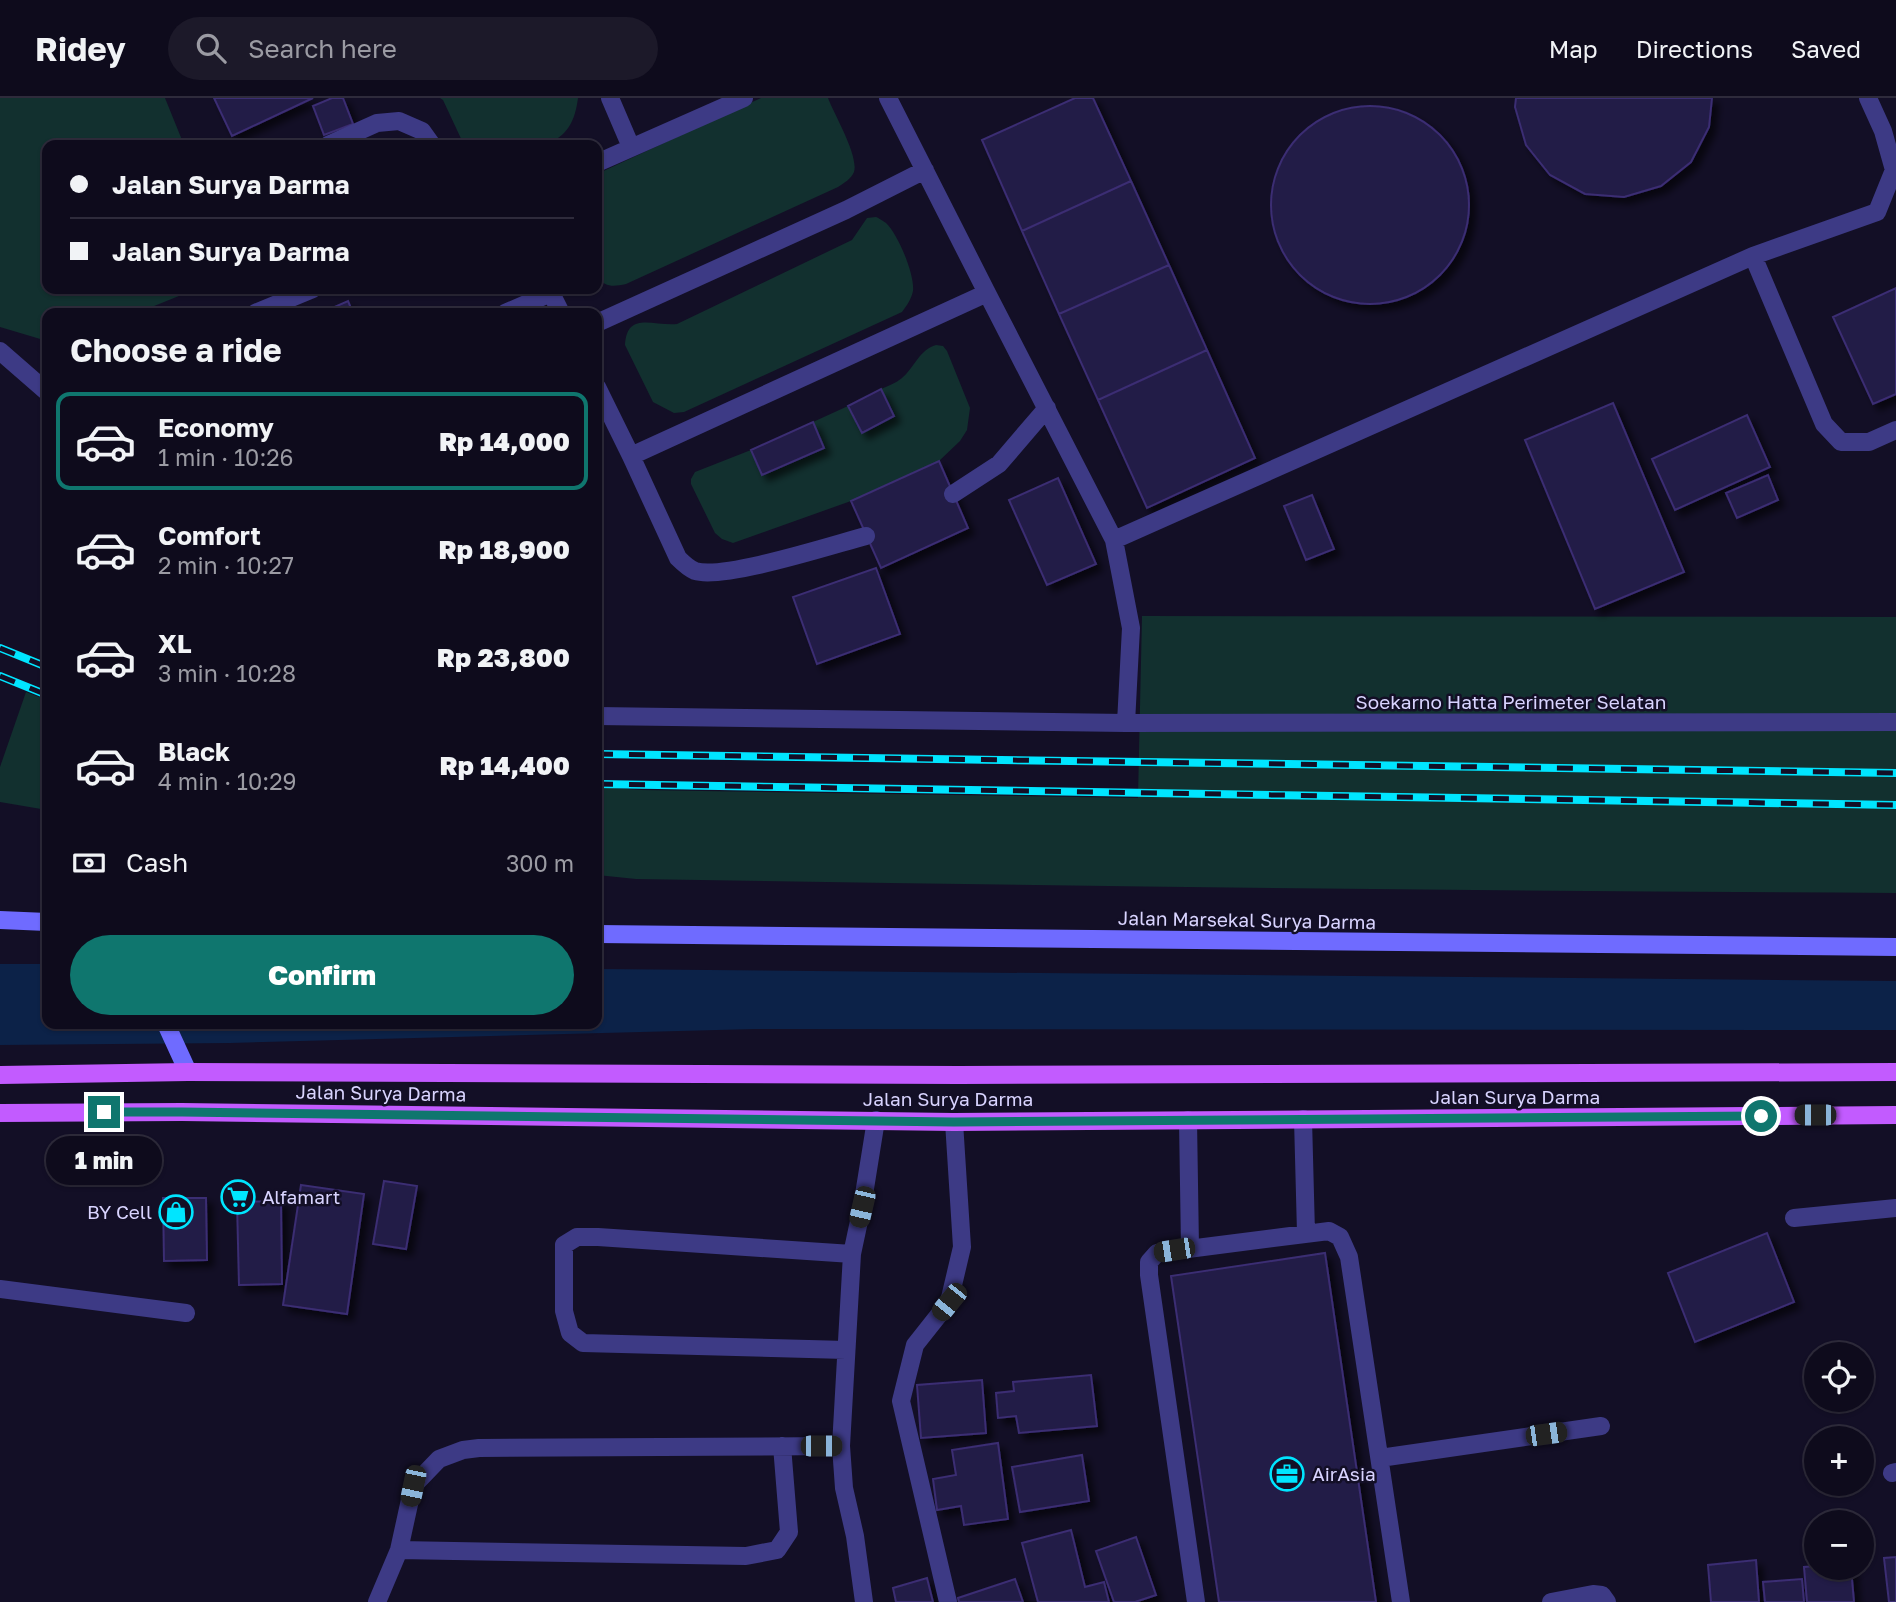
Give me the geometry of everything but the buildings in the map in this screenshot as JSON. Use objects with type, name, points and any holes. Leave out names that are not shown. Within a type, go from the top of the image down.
[{"type":"main road","name":"Jalan Surya Darma","points":[[0,1076],[188,1072],[945,1075],[1896,1072]]},
{"type":"main road","name":"Jalan Surya Darma","points":[[0,1113],[182,1112],[954,1122],[1896,1115]]},
{"type":"street","points":[[610,98],[631,147]]},
{"type":"street","points":[[602,161],[744,98]]},
{"type":"street","points":[[888,98],[1114,540],[1131,628],[1126,723]]},
{"type":"street","points":[[1114,540],[1753,256],[1878,212],[1894,170],[1883,131],[1868,98]]},
{"type":"street","points":[[339,140],[377,122],[399,121],[422,131],[428,140]]},
{"type":"street","points":[[602,321],[846,210],[925,170]]},
{"type":"street","points":[[1753,256],[1824,424],[1841,442],[1868,442],[1896,430]]},
{"type":"street","points":[[631,456],[987,293]]},
{"type":"street","points":[[267,308],[301,294]]},
{"type":"street","points":[[515,308],[545,294]]},
{"type":"street","points":[[0,351],[42,384]]},
{"type":"street","points":[[602,397],[678,558],[684,565],[694,570],[717,572],[866,536]]},
{"type":"street","points":[[953,494],[999,464],[1047,408]]},
{"type":"street","name":"Soekarno Hatta Perimeter Selatan","points":[[602,716],[1126,723],[1896,722]]},
{"type":"street","points":[[0,911],[23,921]]},
{"type":"street","points":[[0,920],[42,922]]},
{"type":"street","name":"Jalan Marsekal Surya Darma","points":[[602,934],[1896,947]]},
{"type":"street","points":[[168,1029],[188,1072]]},
{"type":"street","points":[[1303,1119],[1306,1233]]},
{"type":"street","points":[[864,1602],[855,1536],[844,1488],[841,1446],[852,1254],[876,1120]]},
{"type":"street","points":[[1188,1120],[1190,1248]]},
{"type":"street","points":[[948,1602],[901,1401],[915,1345],[949,1302],[962,1247],[954,1122]]},
{"type":"street","points":[[1794,1219],[1896,1208]]},
{"type":"street","points":[[1196,1602],[1149,1262],[1157,1253],[1329,1231],[1340,1237],[1349,1257],[1401,1602]]},
{"type":"street","points":[[846,1350],[583,1343],[570,1333],[564,1311],[564,1245],[578,1237],[598,1237],[852,1254]]},
{"type":"street","points":[[0,1289],[186,1313]]},
{"type":"street","points":[[1380,1458],[1601,1426]]},
{"type":"street","points":[[400,1550],[746,1556],[777,1550],[789,1532],[782,1446]]},
{"type":"street","points":[[377,1602],[400,1550],[413,1486],[439,1459],[463,1450],[841,1446]]},
{"type":"street","points":[[1551,1602],[1593,1594],[1602,1595],[1607,1602]]},
{"type":"green space","points":[[0,98],[165,98],[182,140],[42,140],[42,294],[184,294],[149,308],[42,308],[42,340],[0,327]]},
{"type":"green space","points":[[440,98],[578,98],[569,127],[554,140],[462,140]]},
{"type":"green space","points":[[761,98],[828,98],[855,165],[851,177],[838,187],[617,286],[602,282],[602,172]]},
{"type":"green space","points":[[876,217],[886,223],[896,236],[911,275],[913,291],[902,312],[684,412],[674,413],[653,402],[625,345],[630,328],[642,322],[677,324],[852,240],[867,218]]},
{"type":"green space","points":[[936,345],[943,346],[947,351],[970,408],[967,430],[960,441],[939,461],[851,501],[733,543],[715,533],[691,484],[695,472],[751,450],[763,475],[823,448],[813,422],[848,406],[862,432],[894,416],[881,389],[902,378],[921,355]]},
{"type":"green space","points":[[1142,616],[1896,617],[1896,893],[951,884],[636,879],[602,876],[602,787],[1138,798]]},
{"type":"green space","points":[[26,692],[42,698],[42,809],[0,802],[0,767]]},
{"type":"water","points":[[0,964],[42,964],[42,1029],[602,1029],[602,969],[1896,981],[1896,1030],[755,1029],[230,1043],[0,1045]]},
{"type":"railway","points":[[0,648],[42,665]]},
{"type":"railway","points":[[0,676],[42,693]]},
{"type":"railway","points":[[602,754],[1896,773]]},
{"type":"railway","points":[[602,784],[1896,805]]},
{"type":"place","name":"Alfamart","points":[[238,1197]]},
{"type":"place","name":"BY Cell","points":[[176,1212]]},
{"type":"place","name":"AirAsia","points":[[1287,1474]]},
{"type":"route","points":[[104,1112],[954,1122],[1761,1116]]}]
